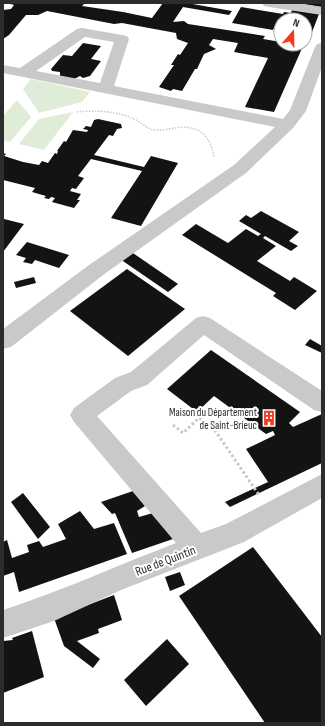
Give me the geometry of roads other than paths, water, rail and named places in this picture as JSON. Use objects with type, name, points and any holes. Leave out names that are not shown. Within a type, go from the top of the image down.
[{"type":"street","points":[[269,3],[322,11]]},
{"type":"street","points":[[23,73],[82,32],[122,39],[105,90]]},
{"type":"street","points":[[3,341],[96,270],[240,169],[286,125],[298,111],[322,47]]},
{"type":"street","points":[[3,69],[286,125]]},
{"type":"street","points":[[197,548],[82,415],[123,384],[139,379],[203,324],[322,403]]},
{"type":"street","name":"Rue de Quintin","points":[[3,624],[54,608],[113,580],[234,533],[322,485]]},
{"type":"place","name":"Maison du Département de Saint-Brieuc","points":[[269,418]]}]
